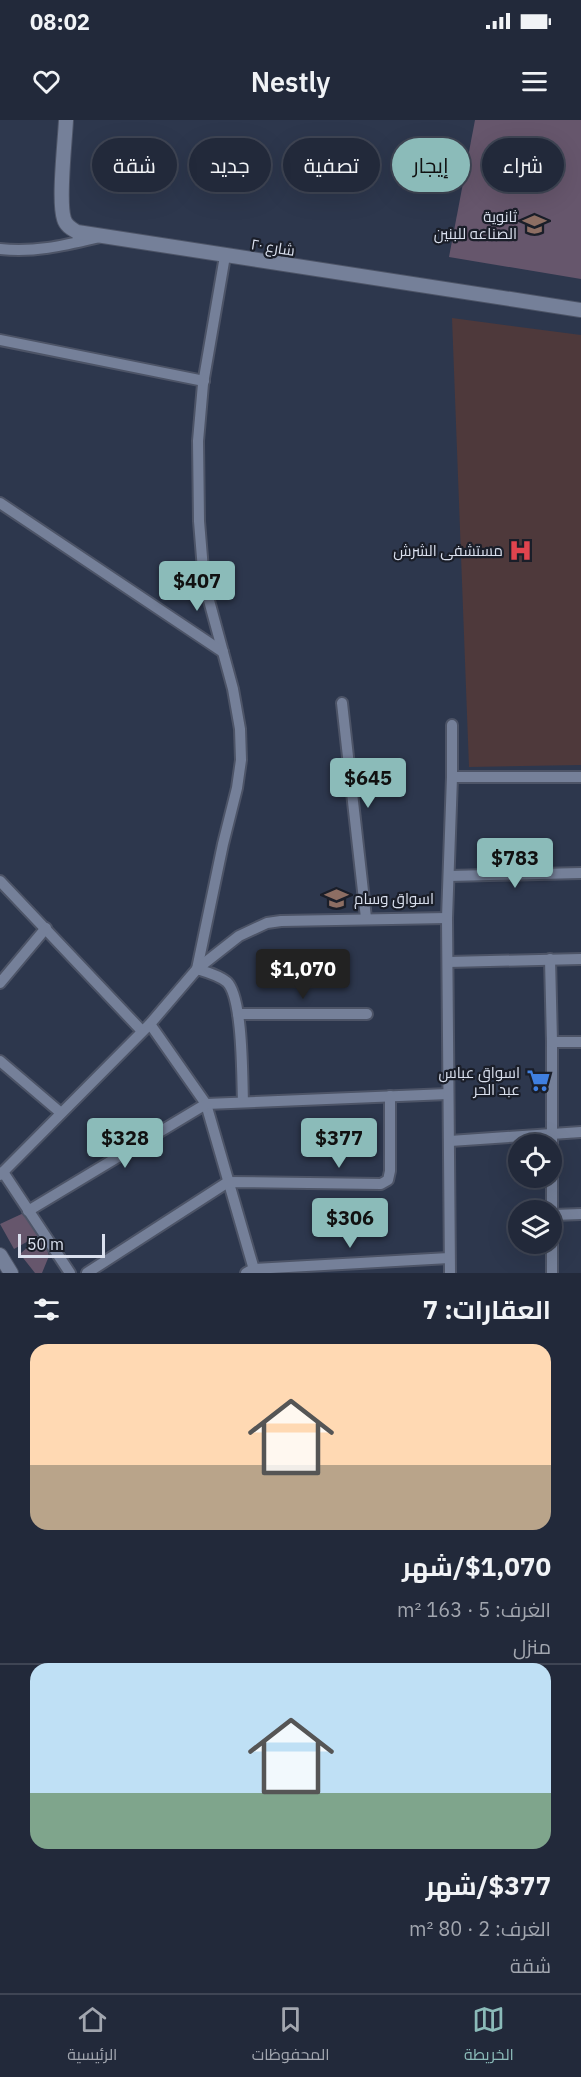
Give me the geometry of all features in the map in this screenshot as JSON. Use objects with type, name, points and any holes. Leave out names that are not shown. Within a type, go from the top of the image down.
[{"type":"street","name":"شارع ٢٠","points":[[66,120],[62,200],[64,219],[69,227],[77,232],[581,310]]},
{"type":"street","points":[[0,249],[17,251],[51,249],[100,237]]},
{"type":"street","points":[[197,969],[237,788],[241,760],[240,729],[223,652],[204,582],[201,541],[198,441],[204,381],[225,256]]},
{"type":"street","points":[[0,340],[204,381]]},
{"type":"street","points":[[0,503],[223,652]]},
{"type":"street","points":[[342,703],[366,918]]},
{"type":"street","points":[[450,1273],[447,918],[452,725]]},
{"type":"street","points":[[452,777],[581,777]]},
{"type":"street","points":[[449,876],[581,873]]},
{"type":"street","points":[[0,881],[146,1027],[206,1104],[252,1272],[449,1258]]},
{"type":"street","points":[[70,1273],[1,1173],[146,1027],[197,969],[239,936],[267,923],[366,918],[447,918]]},
{"type":"street","points":[[0,983],[46,928]]},
{"type":"street","points":[[550,959],[553,1200]]},
{"type":"street","points":[[448,962],[581,959]]},
{"type":"street","points":[[197,969],[215,975],[228,983],[234,997],[238,1014],[243,1102]]},
{"type":"street","points":[[238,1014],[367,1014]]},
{"type":"street","points":[[552,1042],[581,1042]]},
{"type":"street","points":[[0,1061],[61,1113]]},
{"type":"street","points":[[28,1211],[206,1104],[448,1094]]},
{"type":"street","points":[[87,1273],[228,1182],[381,1184],[388,1180],[390,1096]]},
{"type":"street","points":[[450,1141],[581,1132]]},
{"type":"street","points":[[562,1215],[581,1214]]},
{"type":"street","points":[[552,1254],[552,1273]]},
{"type":"street","points":[[0,1255],[11,1273]]},
{"type":"street","points":[[395,1273],[396,1261]]},
{"type":"shaded area","name":"مستشفى الشرش","points":[[452,318],[581,335],[581,765],[469,767]]},
{"type":"building","points":[[475,120],[581,120],[581,279],[449,257],[461,192],[470,192],[470,146]]},
{"type":"building","points":[[28,1211],[43,1233],[14,1249],[0,1224]]},
{"type":"building","points":[[43,1233],[49,1256],[42,1273],[35,1273],[20,1254]]},
{"type":"place","name":"ثانوية الصناعه للبنين","points":[[535,225]]},
{"type":"place","name":"مستشفى الشرش","points":[[521,550]]},
{"type":"place","name":"اسواق وسام","points":[[336,898]]},
{"type":"place","name":"اسواق عباس عبد الحر","points":[[538,1081]]}]
